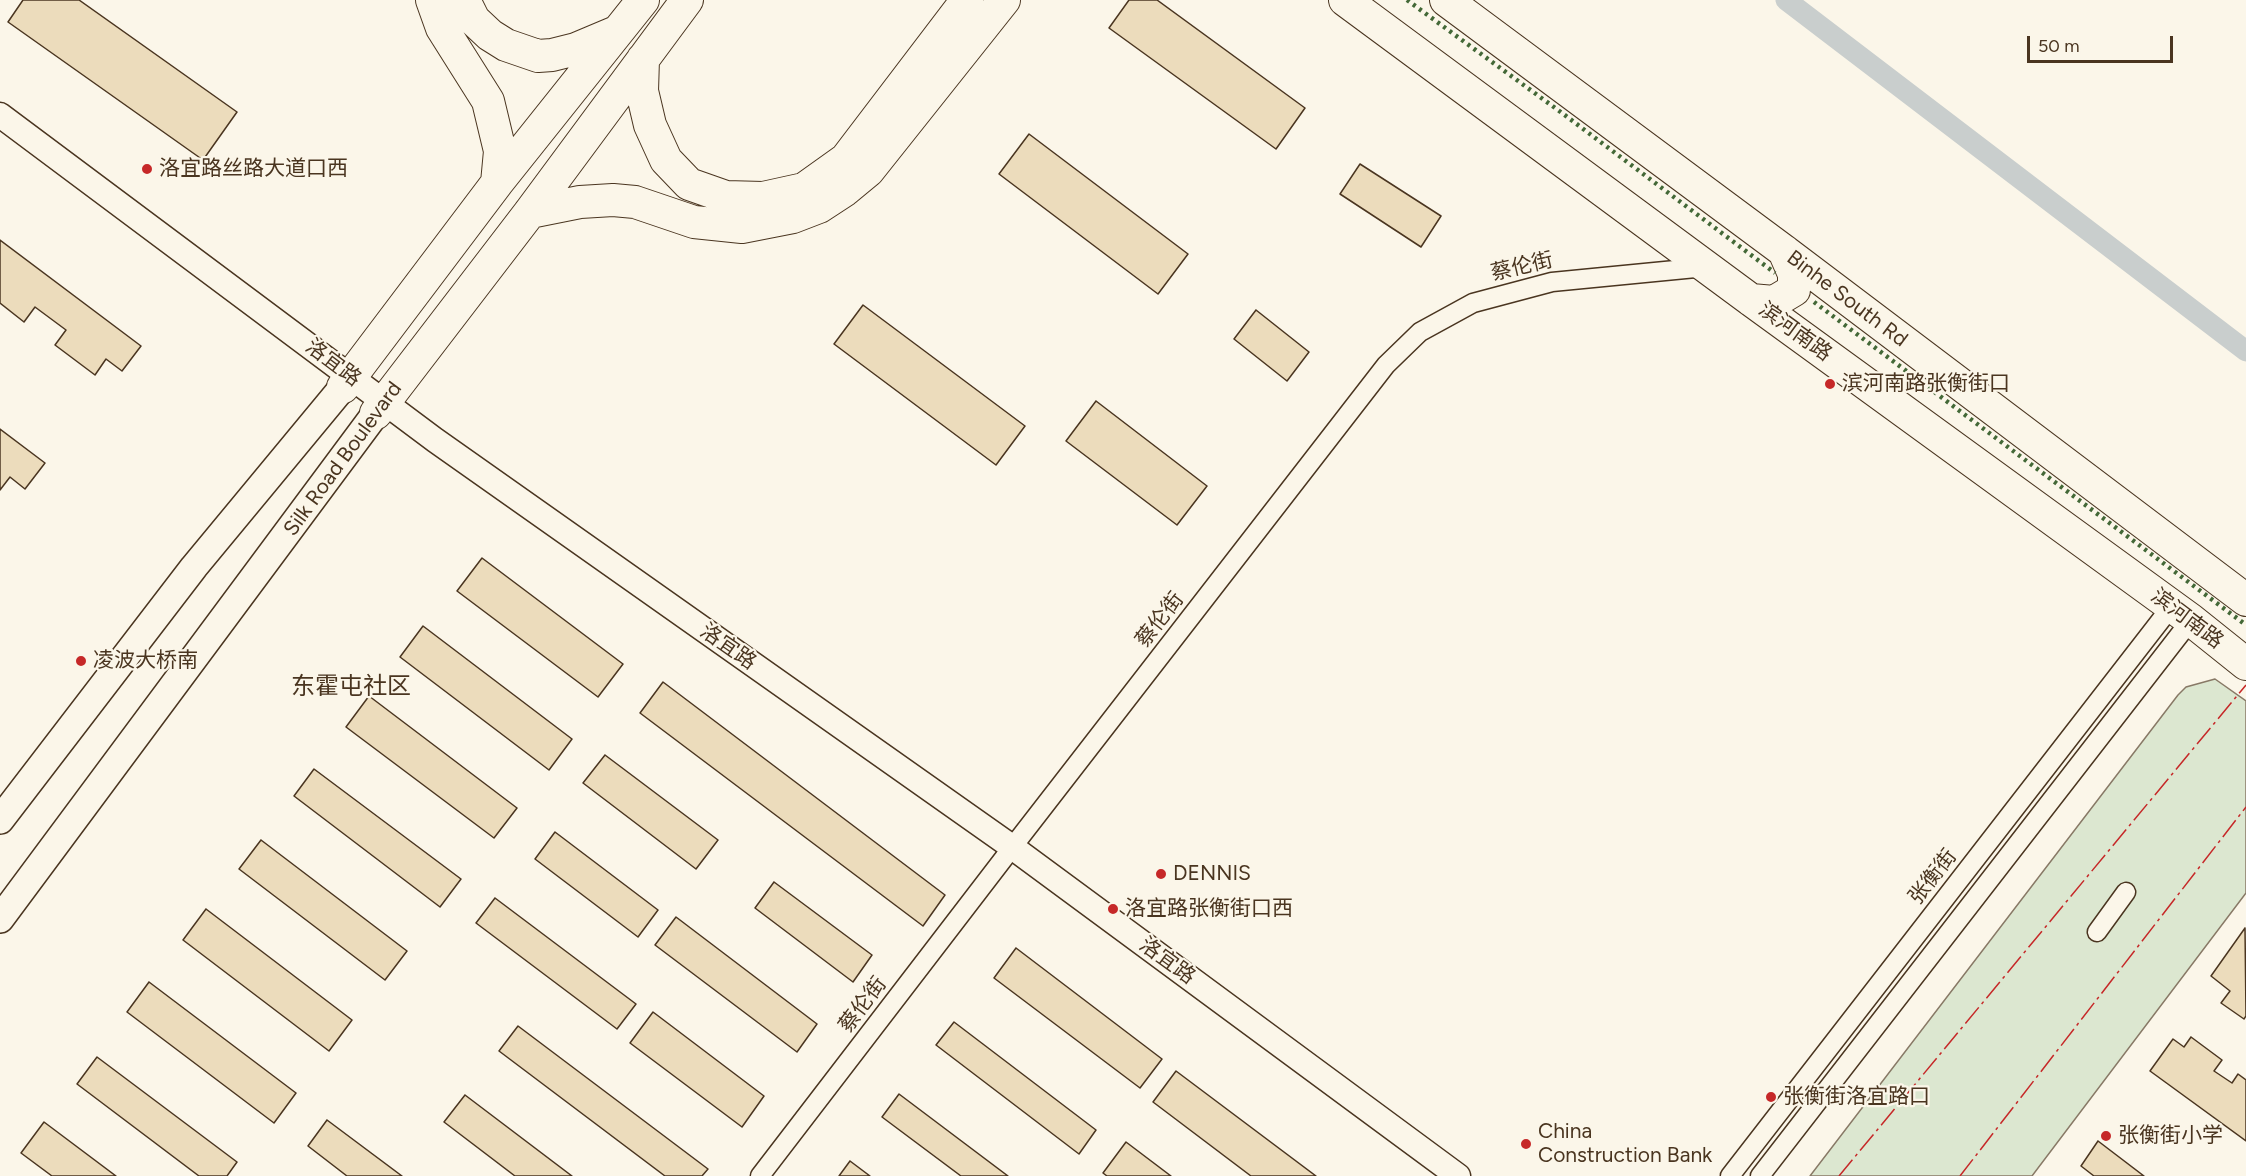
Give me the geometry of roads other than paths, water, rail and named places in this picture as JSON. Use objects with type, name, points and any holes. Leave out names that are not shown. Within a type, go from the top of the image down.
[{"type":"highway","points":[[432,0],[442,28],[488,101],[500,151],[498,183]]},
{"type":"highway","points":[[464,0],[474,20],[490,35],[506,45],[538,56],[552,56],[576,49],[618,32]]},
{"type":"highway","name":"Silk Road Boulevard","points":[[347,382],[498,183],[643,0]]},
{"type":"highway","name":"Silk Road Boulevard","points":[[380,407],[530,212],[687,0]]},
{"type":"highway","points":[[643,59],[642,91],[650,125],[666,160],[689,184],[726,197],[763,198],[804,189],[846,159],[967,0]]},
{"type":"highway","points":[[530,212],[580,202],[613,200],[635,202],[694,222],[742,227],[793,217],[819,207],[868,171],[1004,0]]},
{"type":"highway","name":"滨河南路","points":[[1345,0],[1751,300],[2181,613],[2246,664]]},
{"type":"highway","name":"Binhe South Rd","points":[[1446,0],[1784,251],[2246,600]]},
{"type":"highway","points":[[1751,300],[1774,302],[1794,290],[1794,274],[1784,251]]},
{"type":"main road","name":"Silk Road Boulevard","points":[[0,820],[194,567],[347,382]]},
{"type":"main road","name":"Silk Road Boulevard","points":[[0,919],[380,407]]},
{"type":"street","name":"洛宜路","points":[[0,115],[380,407],[435,440],[1458,1176]]},
{"type":"street","name":"洛宜路","points":[[0,133],[347,382]]},
{"type":"street","name":"蔡伦街","points":[[760,1176],[1386,365],[1420,332],[1473,303],[1552,282],[1706,267]]},
{"type":"street","name":"张衡街","points":[[1730,1176],[2181,613]]},
{"type":"street","points":[[1760,1176],[2181,613]]},
{"type":"street","name":"洛宜路","points":[[1008,852],[1436,1176]]},
{"type":"street","points":[[2097,932],[2126,892]]},
{"type":"waterway","points":[[1786,0],[2246,351]]},
{"type":"place","name":"洛宜路丝路大道口西","points":[[147,169]]},
{"type":"place","name":"滨河南路张衡街口","points":[[1830,384]]},
{"type":"place","name":"凌波大桥南","points":[[81,661]]},
{"type":"place","name":"DENNIS","points":[[1161,874]]},
{"type":"place","name":"洛宜路张衡街口西","points":[[1113,909]]},
{"type":"place","name":"张衡街洛宜路口","points":[[1771,1097]]},
{"type":"place","name":"张衡街小学","points":[[2106,1136]]},
{"type":"place","name":"China Construction Bank","points":[[1526,1144]]},
{"type":"district","name":"东霍屯社区","points":[[351,687]]}]
